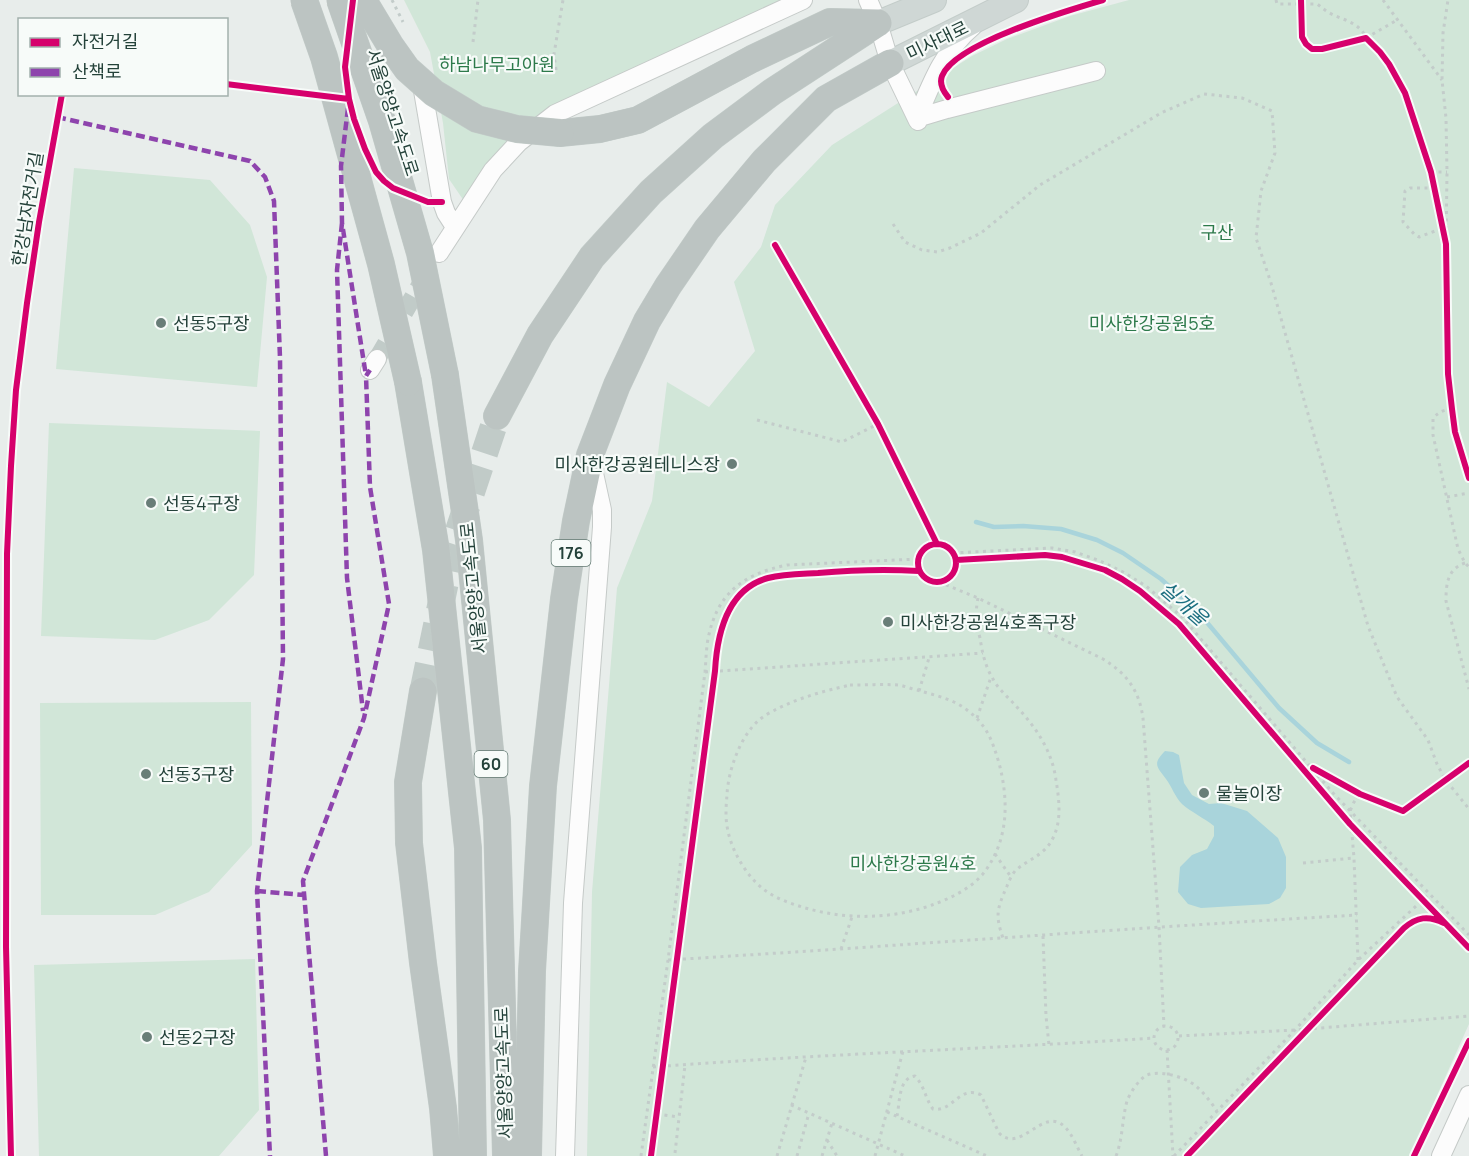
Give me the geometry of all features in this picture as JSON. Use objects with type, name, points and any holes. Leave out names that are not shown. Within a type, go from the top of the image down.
[{"type":"highway","name":"서울양양고속도로","points":[[304,0],[324,57],[381,264],[408,382],[436,550],[468,848],[473,1156]]},
{"type":"highway","name":"서울양양고속도로","points":[[340,0],[382,121],[420,253],[445,375],[469,540],[497,820],[506,1156]]},
{"type":"highway","points":[[363,0],[406,69],[434,93],[477,119],[517,129],[560,133],[600,129],[638,120],[752,59],[830,22],[873,11]]},
{"type":"highway","points":[[497,416],[540,335],[592,257],[651,192],[713,136],[873,11]]},
{"type":"highway","name":"176","points":[[528,1156],[532,971],[543,786],[564,599],[576,521],[590,455],[617,385],[647,321],[707,229],[764,161],[826,99],[890,63]]},
{"type":"highway","points":[[423,691],[408,782],[409,843],[443,1108],[447,1156]]},
{"type":"main road","name":"미사대로","points":[[873,11],[934,0]]},
{"type":"main road","name":"미사대로","points":[[890,63],[1016,0]]},
{"type":"street","points":[[439,253],[493,170],[519,142],[555,114],[803,0]]},
{"type":"street","points":[[873,11],[890,63],[917,119]]},
{"type":"street","points":[[917,119],[934,76],[959,39],[983,16]]},
{"type":"street","points":[[418,63],[442,202],[455,227]]},
{"type":"street","points":[[917,119],[947,109],[1096,71]]},
{"type":"street","points":[[565,1156],[573,903],[602,527],[602,510],[590,455]]},
{"type":"street","points":[[1441,1156],[1469,1095]]},
{"type":"path","points":[[472,42],[478,0]]},
{"type":"path","points":[[556,70],[554,54],[563,0]]},
{"type":"path","points":[[1276,0],[1276,4],[1317,2],[1325,11],[1357,26],[1373,45]]},
{"type":"path","points":[[1301,0],[1301,9]]},
{"type":"path","points":[[1383,0],[1442,80]]},
{"type":"path","points":[[1446,254],[1446,118],[1442,80],[1443,33],[1448,0]]},
{"type":"path","points":[[1355,40],[1366,38],[1397,20]]},
{"type":"path","points":[[892,224],[905,242],[922,250],[937,252],[981,233],[1040,185],[1161,113],[1204,94],[1242,98],[1272,111],[1275,153],[1261,191],[1256,238],[1271,283],[1368,626],[1397,697],[1428,740],[1445,779],[1469,809]]},
{"type":"path","points":[[1428,162],[1437,198]]},
{"type":"path","points":[[1431,172],[1447,172]]},
{"type":"path","points":[[1435,188],[1410,188],[1406,191],[1403,222],[1419,237],[1443,228]]},
{"type":"path","points":[[1439,208],[1446,244]]},
{"type":"path","points":[[1451,397],[1454,420]]},
{"type":"path","points":[[1452,409],[1439,412],[1433,418],[1432,426],[1458,549],[1469,567]]},
{"type":"path","points":[[873,414],[883,434]]},
{"type":"path","points":[[757,420],[842,442],[878,424]]},
{"type":"path","points":[[1447,497],[1469,493]]},
{"type":"path","points":[[1072,559],[1045,555],[956,560],[951,551],[1052,548],[1075,552],[1098,560],[1146,586],[1182,617],[1333,794],[1469,935]]},
{"type":"path","points":[[641,1156],[705,672],[707,641],[721,603],[736,586],[768,569],[787,565],[919,559]]},
{"type":"path","points":[[1082,562],[1089,565]]},
{"type":"path","points":[[1465,563],[1452,570],[1446,590],[1446,601],[1469,689]]},
{"type":"path","points":[[1097,568],[1122,579],[1140,591],[1179,624],[1328,798]]},
{"type":"path","points":[[936,582],[950,577]]},
{"type":"path","points":[[936,582],[978,598],[1103,658],[1116,667],[1134,688],[1140,701],[1143,718],[1164,1026]]},
{"type":"path","points":[[978,598],[975,619],[991,677],[1039,734],[1056,775],[1059,798],[1054,837],[1048,847],[1011,877],[1000,903],[998,923],[1003,938]]},
{"type":"path","points":[[705,672],[983,653]]},
{"type":"path","points":[[919,691],[929,657]]},
{"type":"path","points":[[713,683],[715,661]]},
{"type":"path","points":[[977,718],[991,677]]},
{"type":"path","points":[[850,685],[901,686],[952,702],[965,708],[977,718],[988,733],[994,747],[1005,788],[1006,810],[995,854],[982,875],[970,886],[933,905],[903,912],[852,917],[789,903],[774,897],[752,878],[735,849],[728,831],[726,807],[727,787],[738,750],[758,721],[794,701],[821,691],[850,685]]},
{"type":"path","points":[[1313,768],[1332,778]]},
{"type":"path","points":[[1437,786],[1453,774]]},
{"type":"path","points":[[1351,789],[1371,798]]},
{"type":"path","points":[[1358,960],[1350,811],[1360,794]]},
{"type":"path","points":[[1342,815],[1358,832]]},
{"type":"path","points":[[995,854],[1011,877]]},
{"type":"path","points":[[1303,862],[1354,858]]},
{"type":"path","points":[[1414,892],[1430,908]]},
{"type":"path","points":[[1174,1156],[1295,1030],[1358,960],[1429,894]]},
{"type":"path","points":[[668,960],[1357,915]]},
{"type":"path","points":[[841,950],[852,917]]},
{"type":"path","points":[[1042,936],[1049,1045]]},
{"type":"path","points":[[676,972],[679,948]]},
{"type":"path","points":[[1179,1036],[1295,1030],[1469,1016]]},
{"type":"path","points":[[1301,1037],[1317,1020]]},
{"type":"path","points":[[1164,1026],[1172,1026],[1179,1036],[1177,1044],[1167,1050],[1160,1048],[1154,1038],[1157,1030],[1164,1026]]},
{"type":"path","points":[[653,1067],[1154,1038]]},
{"type":"path","points":[[1167,1050],[1174,1156]]},
{"type":"path","points":[[875,1156],[903,1051]]},
{"type":"path","points":[[662,1076],[665,1055]]},
{"type":"path","points":[[777,1156],[806,1057]]},
{"type":"path","points":[[675,1154],[685,1065]]},
{"type":"path","points":[[1116,1156],[1121,1142],[1128,1100],[1140,1080],[1146,1076],[1168,1074],[1188,1081],[1196,1086],[1217,1111]]},
{"type":"path","points":[[897,1116],[903,1084],[906,1078],[915,1076],[933,1109],[939,1110],[945,1107],[962,1094],[976,1093],[981,1095],[1003,1137],[1015,1139],[1048,1122],[1055,1122],[1066,1128],[1082,1156]]},
{"type":"path","points":[[655,1125],[658,1105]]},
{"type":"path","points":[[791,1105],[905,1156]]},
{"type":"path","points":[[887,1112],[986,1156]]},
{"type":"path","points":[[797,1156],[809,1113]]},
{"type":"path","points":[[657,1114],[679,1117]]},
{"type":"path","points":[[822,1156],[832,1124]]},
{"type":"path","points":[[827,1139],[837,1156]]},
{"type":"green space","name":"하남나무고아원","points":[[404,0],[782,0],[526,122],[487,164],[464,201],[449,179],[443,123],[430,52]]},
{"type":"green space","points":[[1129,0],[1469,0],[1469,1024],[1410,1156],[587,1156],[592,892],[617,588],[652,501],[667,382],[709,407],[755,351],[734,282],[761,247],[775,205],[832,145],[972,56],[1007,39],[1070,16]]},
{"type":"green space","name":"선동5구장","points":[[74,168],[210,180],[250,225],[267,277],[257,387],[56,369]]},
{"type":"green space","name":"선동4구장","points":[[49,423],[260,431],[254,575],[209,620],[155,640],[41,636]]},
{"type":"green space","name":"선동3구장","points":[[251,702],[252,845],[209,892],[155,915],[41,915],[40,703]]},
{"type":"green space","name":"선동2구장","points":[[255,959],[259,1110],[219,1156],[39,1156],[34,965]]},
{"type":"water","points":[[1165,751],[1179,755],[1184,783],[1192,795],[1209,804],[1221,803],[1247,811],[1278,838],[1286,857],[1286,888],[1280,898],[1269,904],[1201,908],[1188,904],[1178,892],[1180,867],[1192,855],[1207,849],[1214,836],[1214,826],[1177,798],[1157,765],[1158,759]]},
{"type":"waterway","name":"실개울","points":[[976,522],[994,527],[1023,526],[1061,529],[1097,540],[1123,553],[1161,579],[1199,613],[1279,708],[1317,743],[1349,762]]},
{"type":"tunnel","points":[[377,359],[426,275]]},
{"type":"tunnel","points":[[423,691],[452,550],[497,416]]},
{"type":"marked path","points":[[348,108],[341,166],[342,223],[366,376]]},
{"type":"marked path","points":[[57,117],[250,161],[265,177],[274,201],[280,358],[283,659],[257,891],[270,1156]]},
{"type":"marked path","points":[[342,223],[337,270],[347,578],[363,711]]},
{"type":"marked path","points":[[326,1156],[303,881],[364,718],[389,604],[370,487],[366,376],[370,370]]},
{"type":"marked path","points":[[257,891],[304,895]]},
{"type":"cycle path","points":[[353,0],[345,67],[349,99],[365,149],[376,172],[393,188],[428,202],[442,202]]},
{"type":"cycle path","points":[[948,97],[942,87],[942,76],[951,64],[968,52],[1015,29],[1103,0]]},
{"type":"cycle path","points":[[1301,0],[1302,37],[1306,44],[1312,49],[1322,49],[1366,38],[1389,64],[1405,93],[1431,172],[1446,244],[1448,374],[1455,432],[1469,478]]},
{"type":"cycle path","points":[[228,84],[349,99]]},
{"type":"cycle path","name":"한강남자전거길","points":[[11,1156],[6,947],[7,554],[11,466],[16,390],[27,303],[62,96]]},
{"type":"cycle path","points":[[775,245],[878,424],[937,544]]},
{"type":"cycle path","points":[[937,544],[944,545],[950,550],[955,556],[956,563],[955,570],[950,576],[944,581],[937,582],[930,581],[924,576],[919,570],[918,563],[919,556],[924,550],[930,545],[937,544]]},
{"type":"cycle path","points":[[956,560],[1045,555],[1062,557],[1105,570],[1140,591],[1179,624],[1350,824],[1469,948]]},
{"type":"cycle path","points":[[651,1156],[716,657],[727,615],[743,592],[768,578],[793,574],[856,571],[919,571]]},
{"type":"cycle path","points":[[1313,768],[1360,794],[1403,811],[1469,763]]},
{"type":"cycle path","points":[[1187,1156],[1404,928],[1413,921],[1423,918],[1444,923]]},
{"type":"cycle path","points":[[1414,1156],[1469,1041]]},
{"type":"place","name":"선동5구장","points":[[161,323]]},
{"type":"place","name":"미사한강공원테니스장","points":[[732,464]]},
{"type":"place","name":"선동4구장","points":[[151,503]]},
{"type":"place","name":"미사한강공원4호족구장","points":[[888,622]]},
{"type":"place","name":"선동3구장","points":[[146,774]]},
{"type":"place","name":"물놀이장","points":[[1204,793]]},
{"type":"place","name":"선동2구장","points":[[147,1037]]},
{"type":"park label","name":"구산","points":[[1217,232]]},
{"type":"park label","name":"미사한강공원5호","points":[[1152,323]]},
{"type":"park label","name":"미사한강공원4호","points":[[913,863]]}]
